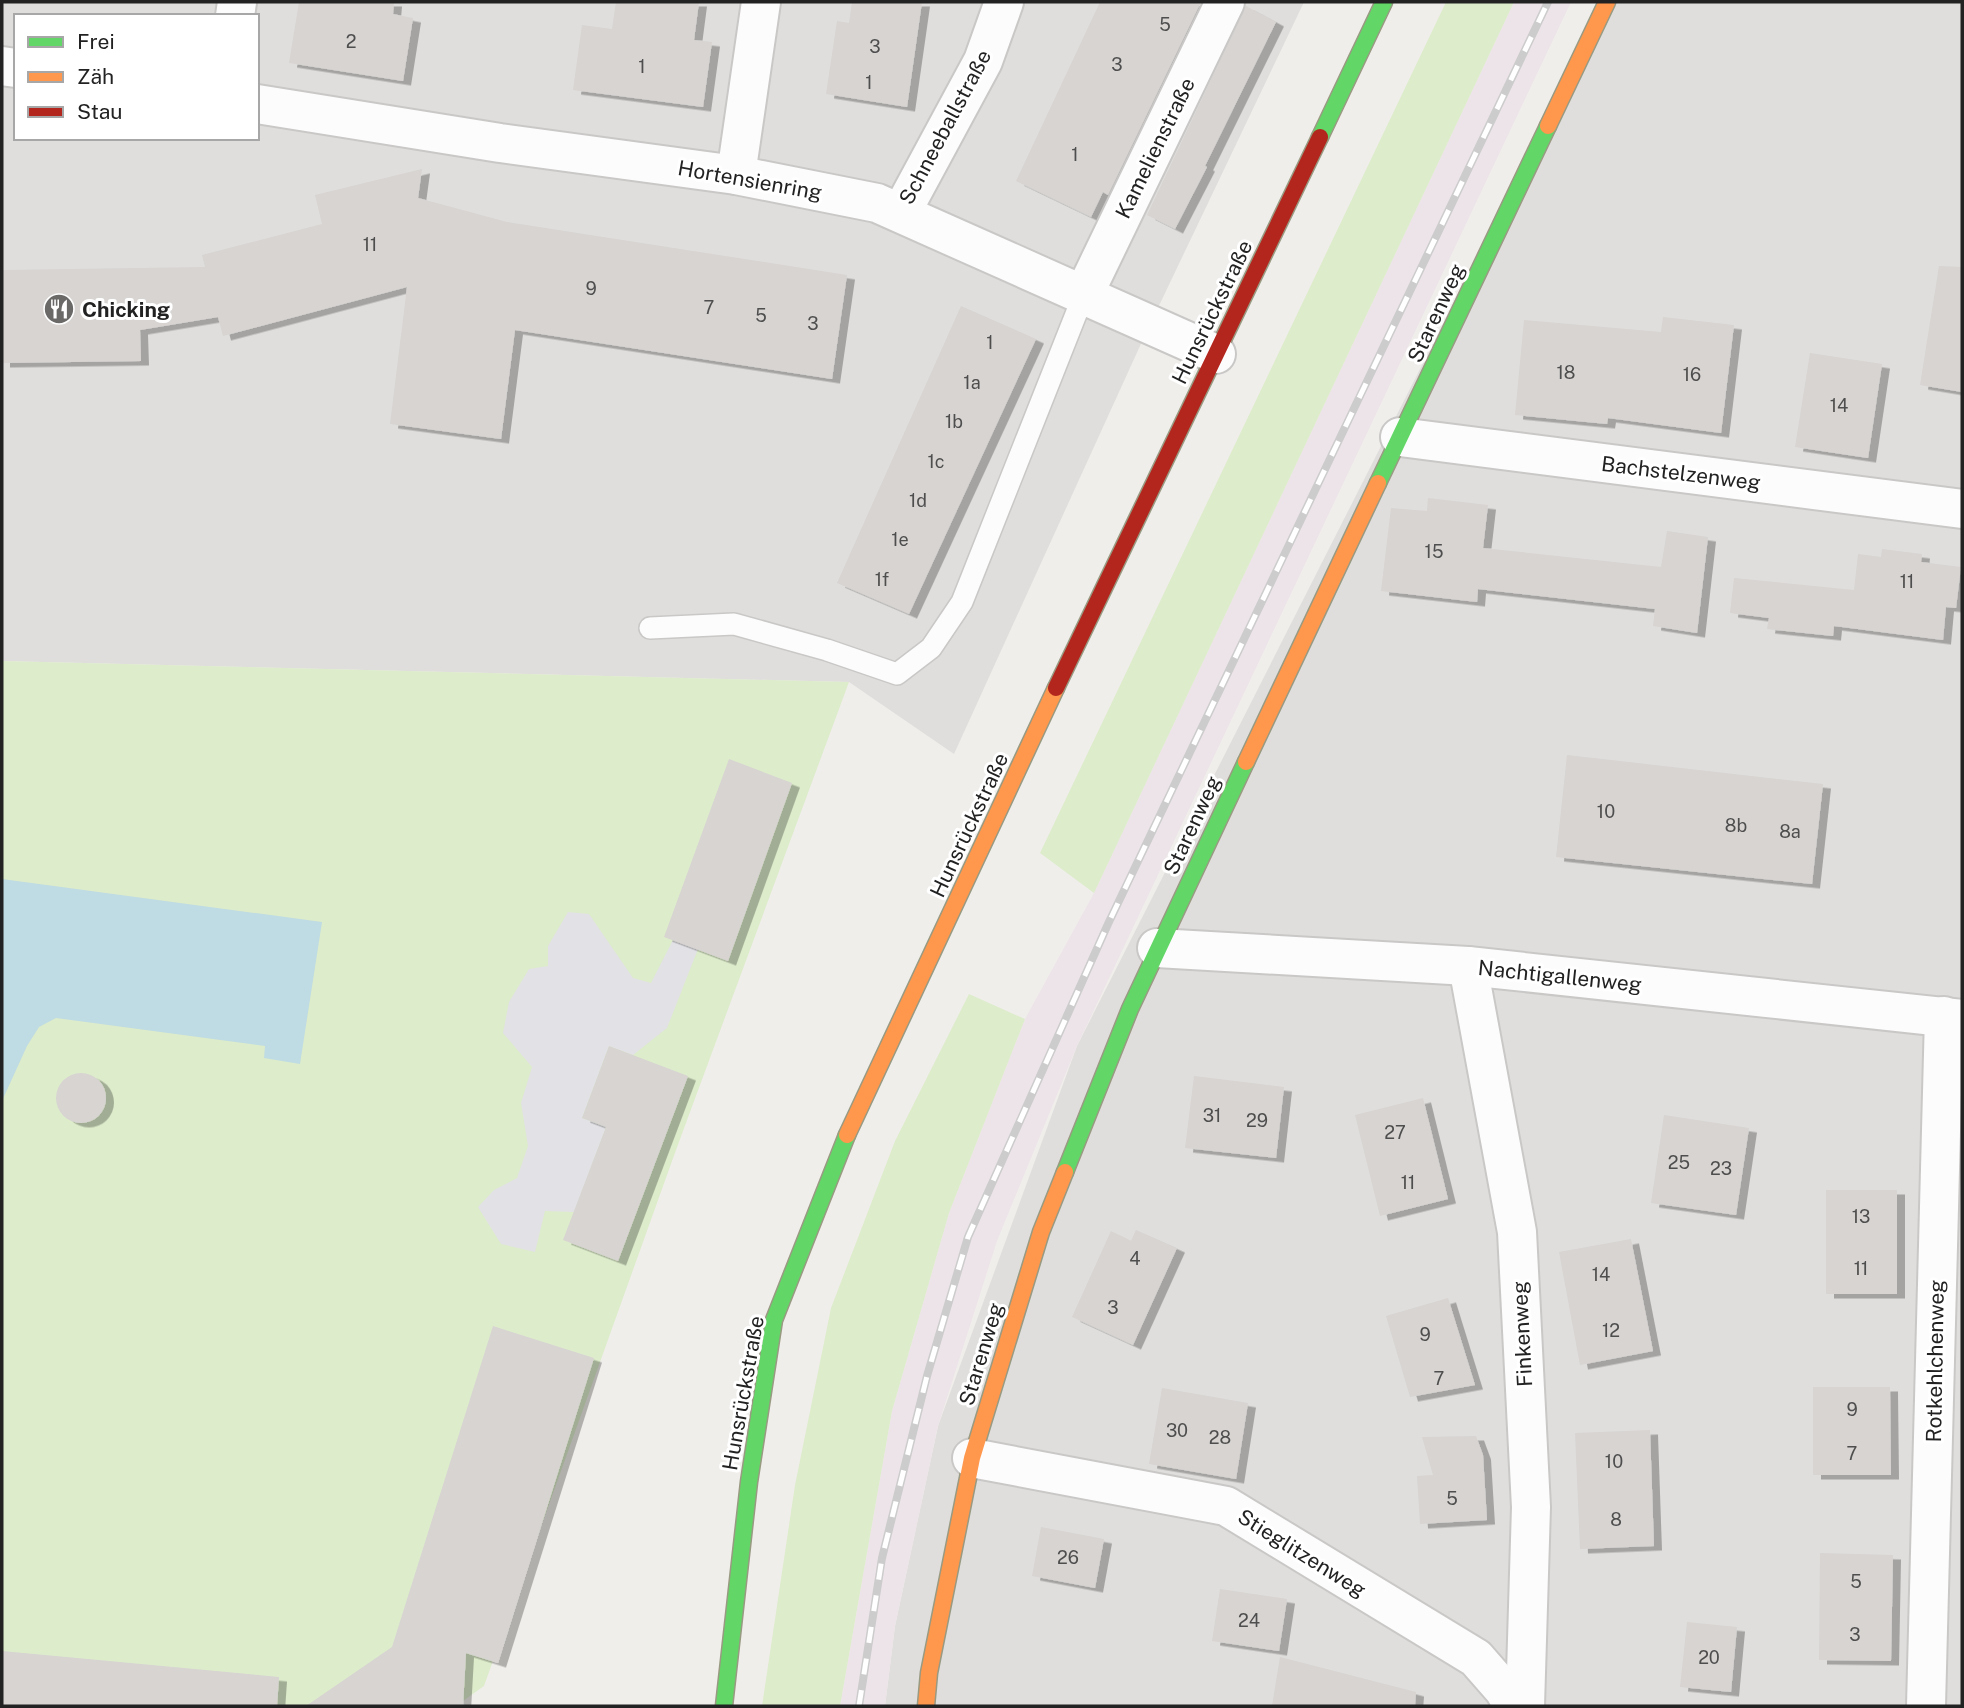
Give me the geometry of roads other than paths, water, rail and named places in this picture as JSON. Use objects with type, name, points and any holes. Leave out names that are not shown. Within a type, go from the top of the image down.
[{"type":"street","points":[[736,175],[761,2]]},
{"type":"street","name":"Schneeballstraße","points":[[901,213],[983,61],[1004,2]]},
{"type":"street","name":"Kamelienstraße","points":[[1084,294],[1225,2]]},
{"type":"street","name":"Hunsrückstraße","points":[[724,1706],[749,1482],[774,1320],[849,1129],[1384,2]]},
{"type":"street","name":"Starenweg","points":[[926,1706],[929,1673],[972,1458],[1041,1232],[1157,948],[1606,2]]},
{"type":"street","name":"Hortensienring","points":[[259,104],[500,143],[736,175],[877,203],[1216,354]]},
{"type":"street","name":"Bachstelzenweg","points":[[1400,437],[1962,509]]},
{"type":"street","name":"Nachtigallenweg","points":[[1157,948],[1468,966],[1953,1017]]},
{"type":"street","name":"Finkenweg","points":[[1468,966],[1517,1232],[1531,1507],[1525,1706]]},
{"type":"street","name":"Rotkehlchenweg","points":[[1926,1706],[1953,1017]]},
{"type":"street","name":"Stieglitzenweg","points":[[972,1458],[1226,1506],[1476,1658],[1504,1690],[1513,1706]]},
{"type":"lane","points":[[650,628],[734,624],[828,650],[897,674],[931,648],[962,602],[1084,294]]},
{"type":"water","points":[[2,879],[322,922],[300,1064],[264,1058],[265,1046],[56,1018],[39,1027],[27,1046],[2,1101]]},
{"type":"railway","points":[[859,1706],[882,1558],[927,1376],[968,1237],[1108,924],[1548,2]]},
{"type":"place","name":"Chicking","points":[[59,309]]}]
